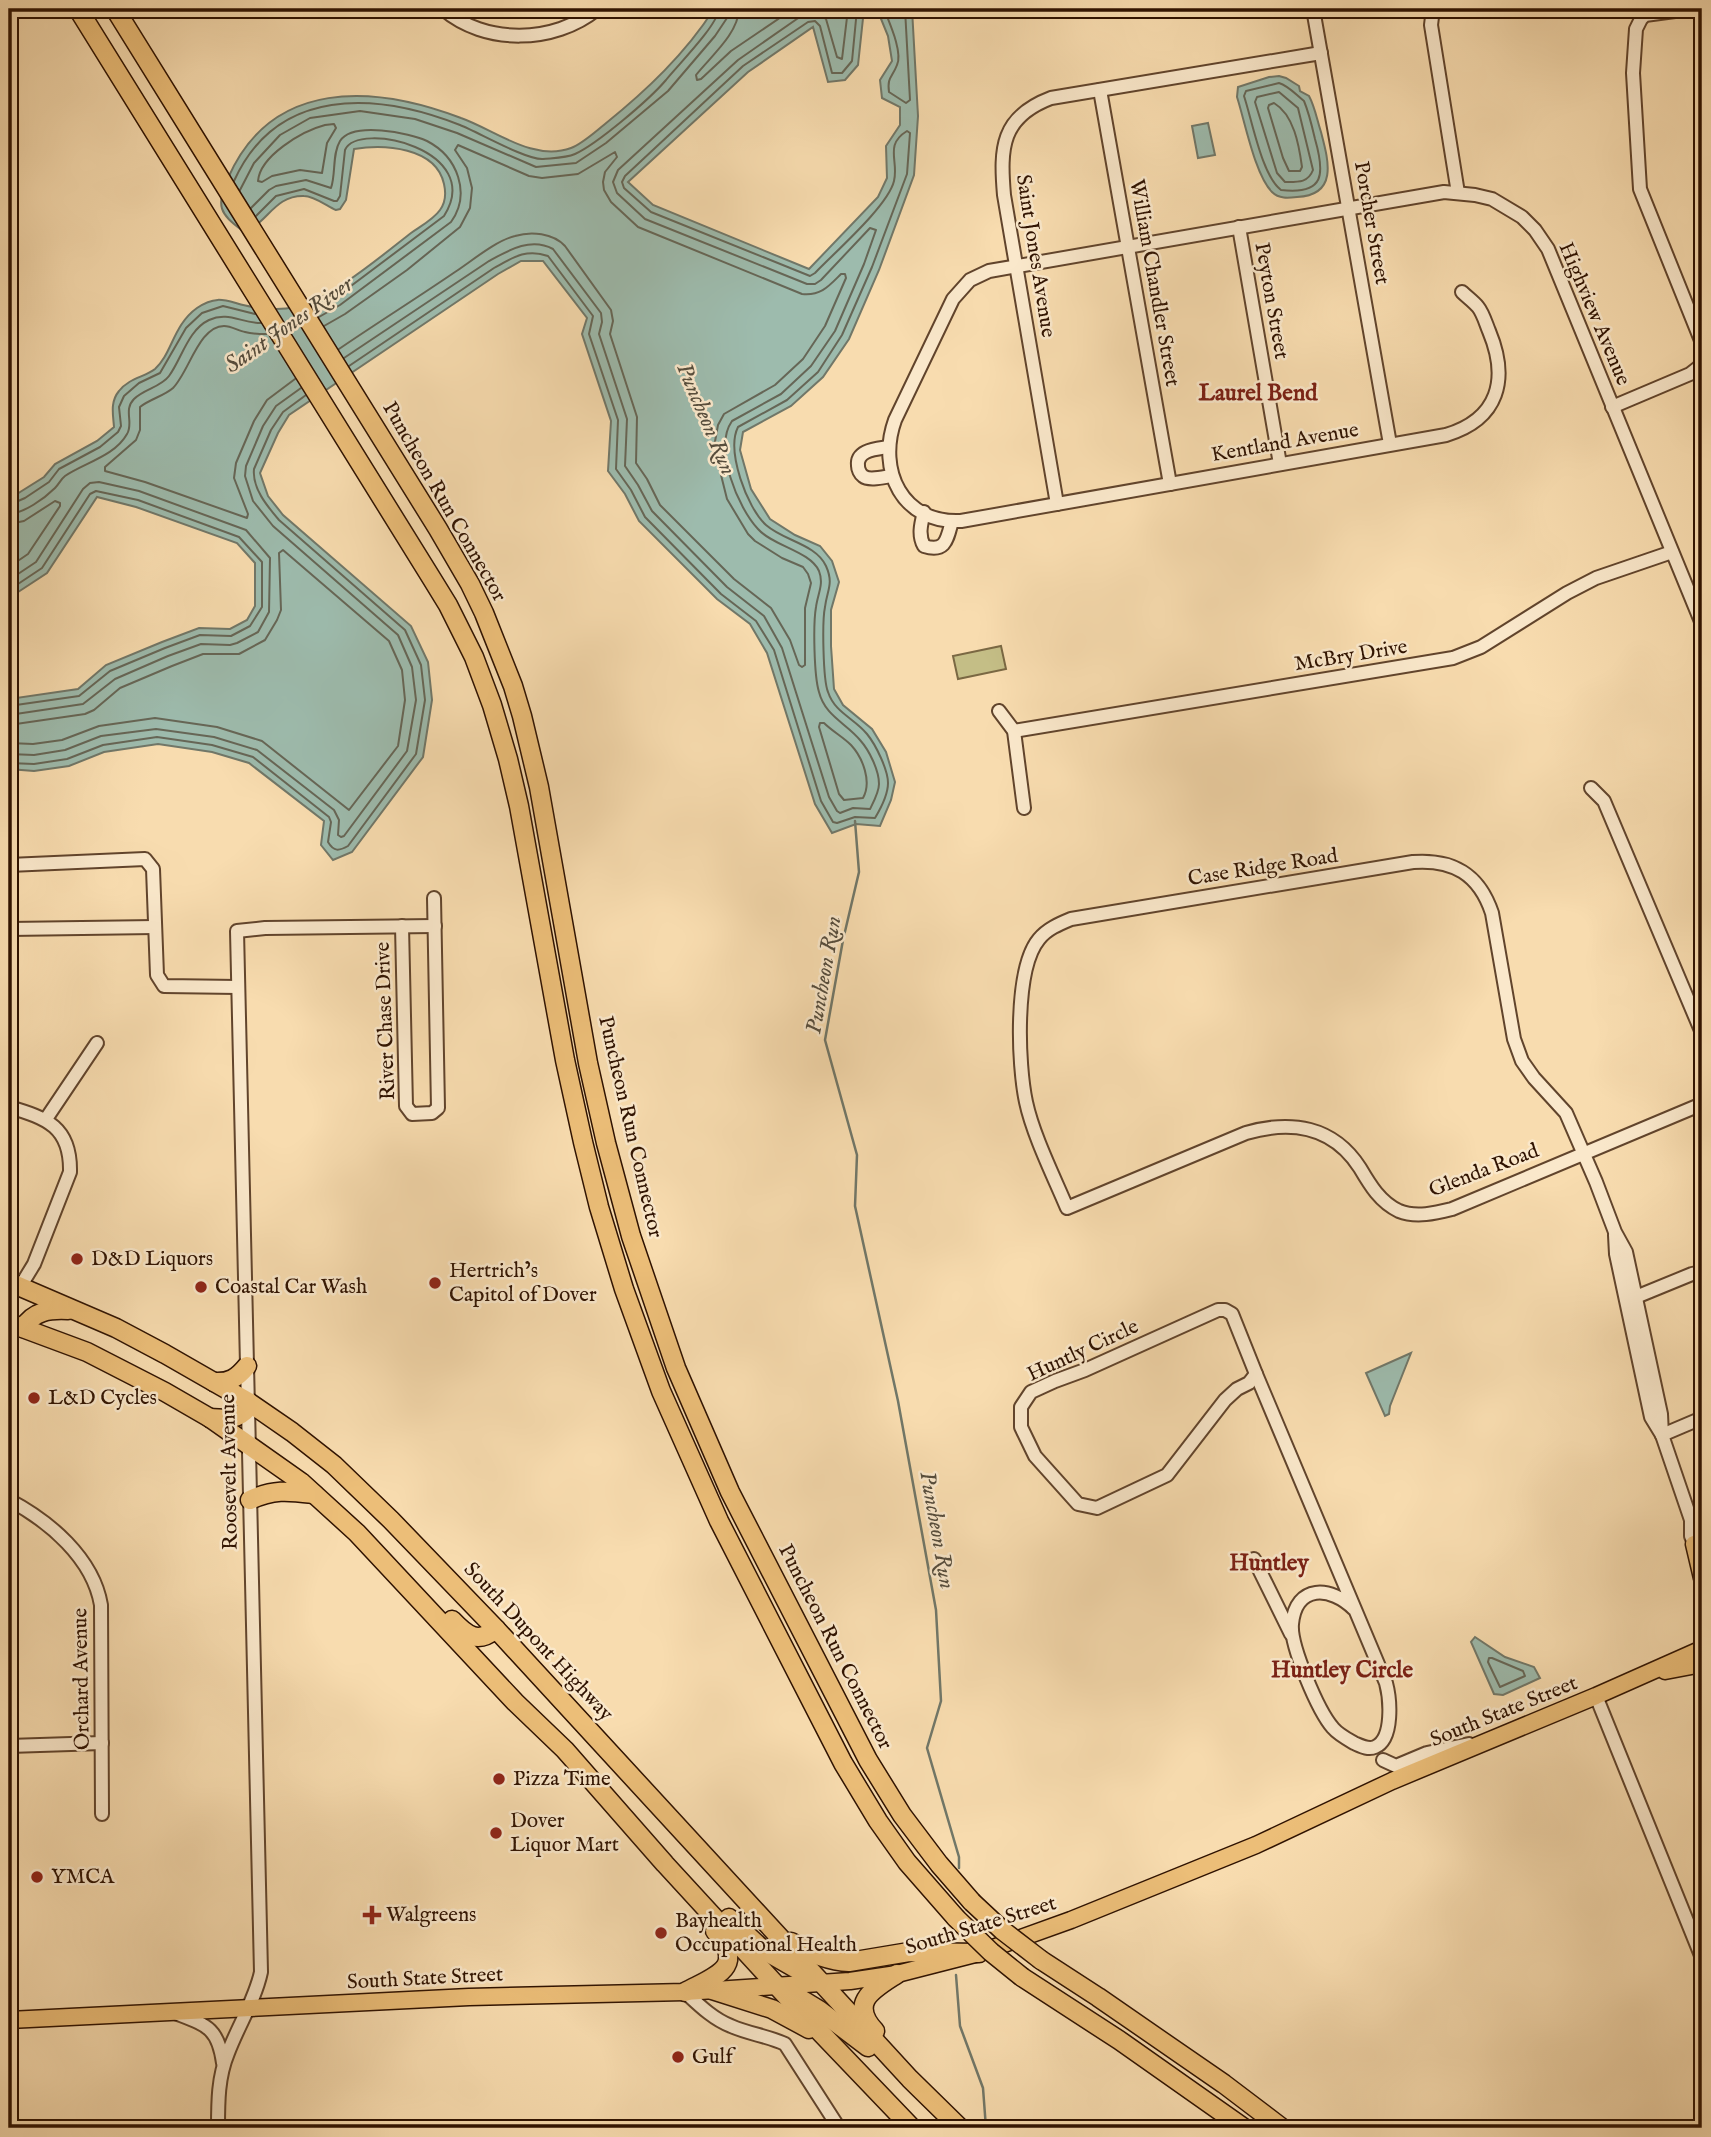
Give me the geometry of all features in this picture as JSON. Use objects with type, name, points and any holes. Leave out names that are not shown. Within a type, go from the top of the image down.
[{"type":"highway","points":[[78,9],[448,605],[474,657],[508,759],[565,1060],[585,1152],[621,1279],[680,1438],[719,1521],[843,1763],[907,1862],[983,1945],[1022,1976],[1244,2128]]},
{"type":"highway","name":"Puncheon Run Connector","points":[[115,9],[397,463],[470,584],[494,634],[513,686],[531,749],[588,1063],[631,1236],[676,1368],[730,1492],[868,1760],[915,1833],[972,1902],[1002,1930],[1041,1961],[1224,2084],[1282,2128]]},
{"type":"highway","name":"South Dupont Highway","points":[[13,1288],[79,1311],[116,1328],[214,1382],[292,1432],[334,1465],[496,1629],[910,2079],[960,2128]]},
{"type":"highway","points":[[16,1325],[39,1312],[53,1309],[79,1311]]},
{"type":"highway","points":[[16,1325],[87,1352],[165,1392],[210,1418],[301,1482],[369,1546],[516,1702],[650,1832],[742,1930],[775,1958],[820,1982]]},
{"type":"highway","points":[[214,1382],[232,1380],[247,1366]]},
{"type":"highway","points":[[210,1418],[234,1418],[242,1415],[248,1404]]},
{"type":"highway","points":[[250,1500],[265,1493],[285,1490],[314,1494]]},
{"type":"highway","points":[[369,1546],[402,1568],[460,1629],[480,1638],[496,1629]]},
{"type":"highway","points":[[565,1750],[665,1864],[912,2128]]},
{"type":"highway","points":[[665,1864],[721,1938],[729,1954],[728,1965],[720,1974],[685,1992]]},
{"type":"highway","points":[[769,1925],[808,1952],[839,1962],[909,1952],[979,1953]]},
{"type":"highway","points":[[897,1974],[869,1992],[863,2004],[866,2019],[960,2128]]},
{"type":"highway","points":[[776,1984],[819,2010],[910,2079]]},
{"type":"highway","points":[[712,1990],[772,2009],[827,2039]]},
{"type":"main road","points":[[1698,1540],[1702,1578]]},
{"type":"main road","name":"South State Street","points":[[9,2020],[469,1997],[685,1992],[850,1981],[897,1974],[979,1953],[1071,1920],[1256,1845],[1392,1781],[1700,1652]]},
{"type":"street","points":[[443,9],[468,25],[494,34],[534,35],[554,31],[597,9]]},
{"type":"street","name":"Porcher Street","points":[[1313,9],[1390,444]]},
{"type":"street","points":[[1433,9],[1432,26],[1458,193]]},
{"type":"street","points":[[1690,9],[1645,15],[1641,19],[1636,29],[1633,73],[1640,189],[1702,343]]},
{"type":"street","name":"Saint Jones Avenue","points":[[1057,503],[1004,195],[1003,146],[1008,133],[1023,113],[1051,98],[1321,54]]},
{"type":"street","name":"William Chandler Street","points":[[1100,90],[1170,484]]},
{"type":"street","name":"Highview Avenue","points":[[1239,227],[1444,192],[1492,199],[1522,217],[1548,249],[1702,624]]},
{"type":"street","points":[[888,447],[867,451],[860,456],[858,470],[863,476],[891,477],[888,447],[895,420],[953,299],[970,280],[989,271],[1239,227]]},
{"type":"street","name":"Peyton Street","points":[[1239,227],[1280,464]]},
{"type":"street","name":"Kentland Avenue","points":[[891,477],[899,492],[916,508],[934,518],[953,521],[1463,430],[1489,408],[1499,380],[1500,365],[1497,350],[1480,308],[1462,292]]},
{"type":"street","points":[[1612,407],[1690,374],[1699,368],[1702,361]]},
{"type":"street","points":[[924,512],[921,541],[929,548],[941,547],[953,521]]},
{"type":"street","name":"McBry Drive","points":[[1014,731],[1454,658],[1481,647],[1596,578],[1672,552]]},
{"type":"street","points":[[999,711],[1014,731],[1024,808]]},
{"type":"street","points":[[1591,788],[1604,801],[1702,1033]]},
{"type":"street","points":[[9,865],[145,859],[153,869],[157,975],[164,986],[238,987]]},
{"type":"street","name":"Case Ridge Road","points":[[1067,1208],[1033,1124],[1026,1103],[1023,1079],[1020,1032],[1024,976],[1031,952],[1040,938],[1054,926],[1071,919],[1413,862],[1446,864],[1460,870],[1476,882],[1486,895],[1492,913],[1514,1040],[1522,1061],[1566,1113],[1615,1232],[1626,1252],[1631,1299],[1661,1414],[1662,1435],[1691,1520],[1691,1536],[1698,1540],[1702,1564]]},
{"type":"street","name":"River Chase Drive","points":[[402,926],[406,1106],[412,1114],[432,1113],[438,1108],[434,898]]},
{"type":"street","name":"River Chase Drive","points":[[237,931],[265,928],[435,926]]},
{"type":"street","points":[[9,929],[155,927]]},
{"type":"street","name":"Roosevelt Avenue","points":[[223,2066],[258,1986],[261,1960],[237,931]]},
{"type":"street","points":[[46,1119],[97,1043]]},
{"type":"street","name":"Glenda Road","points":[[1067,1208],[1246,1133],[1284,1126],[1306,1129],[1328,1137],[1359,1166],[1369,1185],[1400,1211],[1419,1214],[1452,1209],[1702,1104]]},
{"type":"street","points":[[9,1107],[46,1119],[64,1140],[70,1157],[70,1172],[34,1264],[13,1288]]},
{"type":"street","points":[[1631,1299],[1702,1272]]},
{"type":"street","name":"Huntly Circle","points":[[1256,1374],[1249,1383],[1225,1400],[1167,1475],[1097,1508],[1078,1504],[1035,1457],[1021,1427],[1021,1407],[1031,1392],[1218,1310],[1232,1314],[1389,1693],[1390,1717],[1383,1739],[1377,1747]]},
{"type":"street","points":[[1662,1435],[1702,1418]]},
{"type":"street","name":"Orchard Avenue","points":[[9,1500],[46,1524],[66,1543],[92,1575],[99,1590],[102,1814]]},
{"type":"street","points":[[1318,1592],[1327,1587],[1334,1578],[1333,1556]]},
{"type":"street","points":[[1254,1559],[1293,1637]]},
{"type":"street","points":[[1354,1609],[1336,1596],[1310,1593],[1297,1606],[1292,1624],[1293,1637],[1296,1650],[1330,1725],[1348,1740],[1365,1747],[1377,1747],[1392,1781]]},
{"type":"street","points":[[1596,1696],[1702,1958]]},
{"type":"street","points":[[1383,1760],[1396,1766],[1427,1753],[1496,1737]]},
{"type":"street","points":[[9,1746],[102,1743]]},
{"type":"street","points":[[685,1992],[707,2012],[731,2026],[771,2037],[785,2044],[839,2128]]},
{"type":"street","points":[[171,2012],[207,2026],[213,2031],[221,2049],[223,2066],[218,2094],[218,2128]]},
{"type":"shaded area","points":[[1001,646],[1006,669],[958,679],[953,656]]},
{"type":"water","name":"Saint Jones River","points":[[714,9],[864,9],[858,65],[845,80],[828,82],[813,27],[748,72],[628,182],[653,205],[809,269],[878,197],[887,178],[886,146],[900,125],[900,107],[882,98],[880,80],[892,61],[888,36],[877,9],[912,9],[918,116],[914,175],[879,270],[849,339],[823,377],[791,406],[743,432],[740,450],[751,489],[770,519],[795,535],[820,546],[832,561],[839,582],[831,610],[834,689],[843,705],[872,729],[886,752],[895,782],[880,826],[856,824],[832,833],[815,804],[767,653],[750,624],[717,599],[639,521],[625,494],[608,471],[611,421],[582,334],[587,318],[543,261],[521,261],[498,274],[289,415],[260,473],[268,496],[283,515],[411,626],[428,662],[432,700],[423,757],[352,852],[333,860],[321,845],[324,821],[249,763],[212,752],[158,744],[104,752],[69,766],[34,771],[9,769],[9,699],[78,689],[106,665],[162,642],[199,628],[230,629],[247,620],[255,606],[255,563],[237,543],[136,507],[97,497],[47,573],[9,598],[9,499],[44,477],[55,464],[97,441],[114,427],[113,404],[116,395],[127,383],[151,372],[161,363],[183,323],[197,308],[219,300],[268,309],[290,308],[308,303],[339,287],[431,219],[444,201],[445,187],[439,172],[431,162],[420,155],[394,148],[354,149],[346,200],[340,209],[336,210],[308,196],[293,197],[277,205],[258,223],[243,231],[225,214],[221,203],[228,178],[247,145],[271,122],[298,106],[328,98],[361,96],[394,99],[428,107],[474,123],[528,148],[557,151],[571,148],[593,134],[650,85],[691,41]]},
{"type":"water","points":[[1279,76],[1299,86],[1300,91],[1309,96],[1321,132],[1328,164],[1327,174],[1325,183],[1310,195],[1281,197],[1272,192],[1266,184],[1260,174],[1237,97],[1238,87]]},
{"type":"water","points":[[1208,123],[1215,155],[1198,158],[1192,126]]},
{"type":"water","points":[[1411,1353],[1389,1414],[1385,1416],[1366,1373]]},
{"type":"water","points":[[1475,1637],[1505,1657],[1534,1667],[1540,1678],[1503,1695],[1494,1694],[1471,1642]]},
{"type":"waterway","name":"Puncheon Run","points":[[855,821],[859,872],[843,940],[825,1040],[857,1155],[855,1206],[898,1401],[936,1610],[941,1701],[927,1748],[959,1857],[959,1868]]},
{"type":"waterway","name":"Puncheon Run","points":[[956,1975],[960,2026],[983,2088],[986,2128]]},
{"type":"place","name":"D&D Liquors","points":[[77,1259]]},
{"type":"place","name":"Hertrich’s Capitol of Dover","points":[[435,1283]]},
{"type":"place","name":"Coastal Car Wash","points":[[201,1287]]},
{"type":"place","name":"L&D Cycles","points":[[34,1398]]},
{"type":"place","name":"Pizza Time","points":[[499,1779]]},
{"type":"place","name":"Dover Liquor Mart","points":[[496,1833]]},
{"type":"place","name":"YMCA","points":[[37,1877]]},
{"type":"place","name":"Walgreens","points":[[372,1915]]},
{"type":"place","name":"Bayhealth Occupational Health","points":[[661,1933]]},
{"type":"place","name":"Gulf","points":[[678,2057]]},
{"type":"district","name":"Laurel Bend","points":[[1258,393]]},
{"type":"district","name":"Huntley","points":[[1269,1563]]},
{"type":"district","name":"Huntley Circle","points":[[1342,1670]]}]
